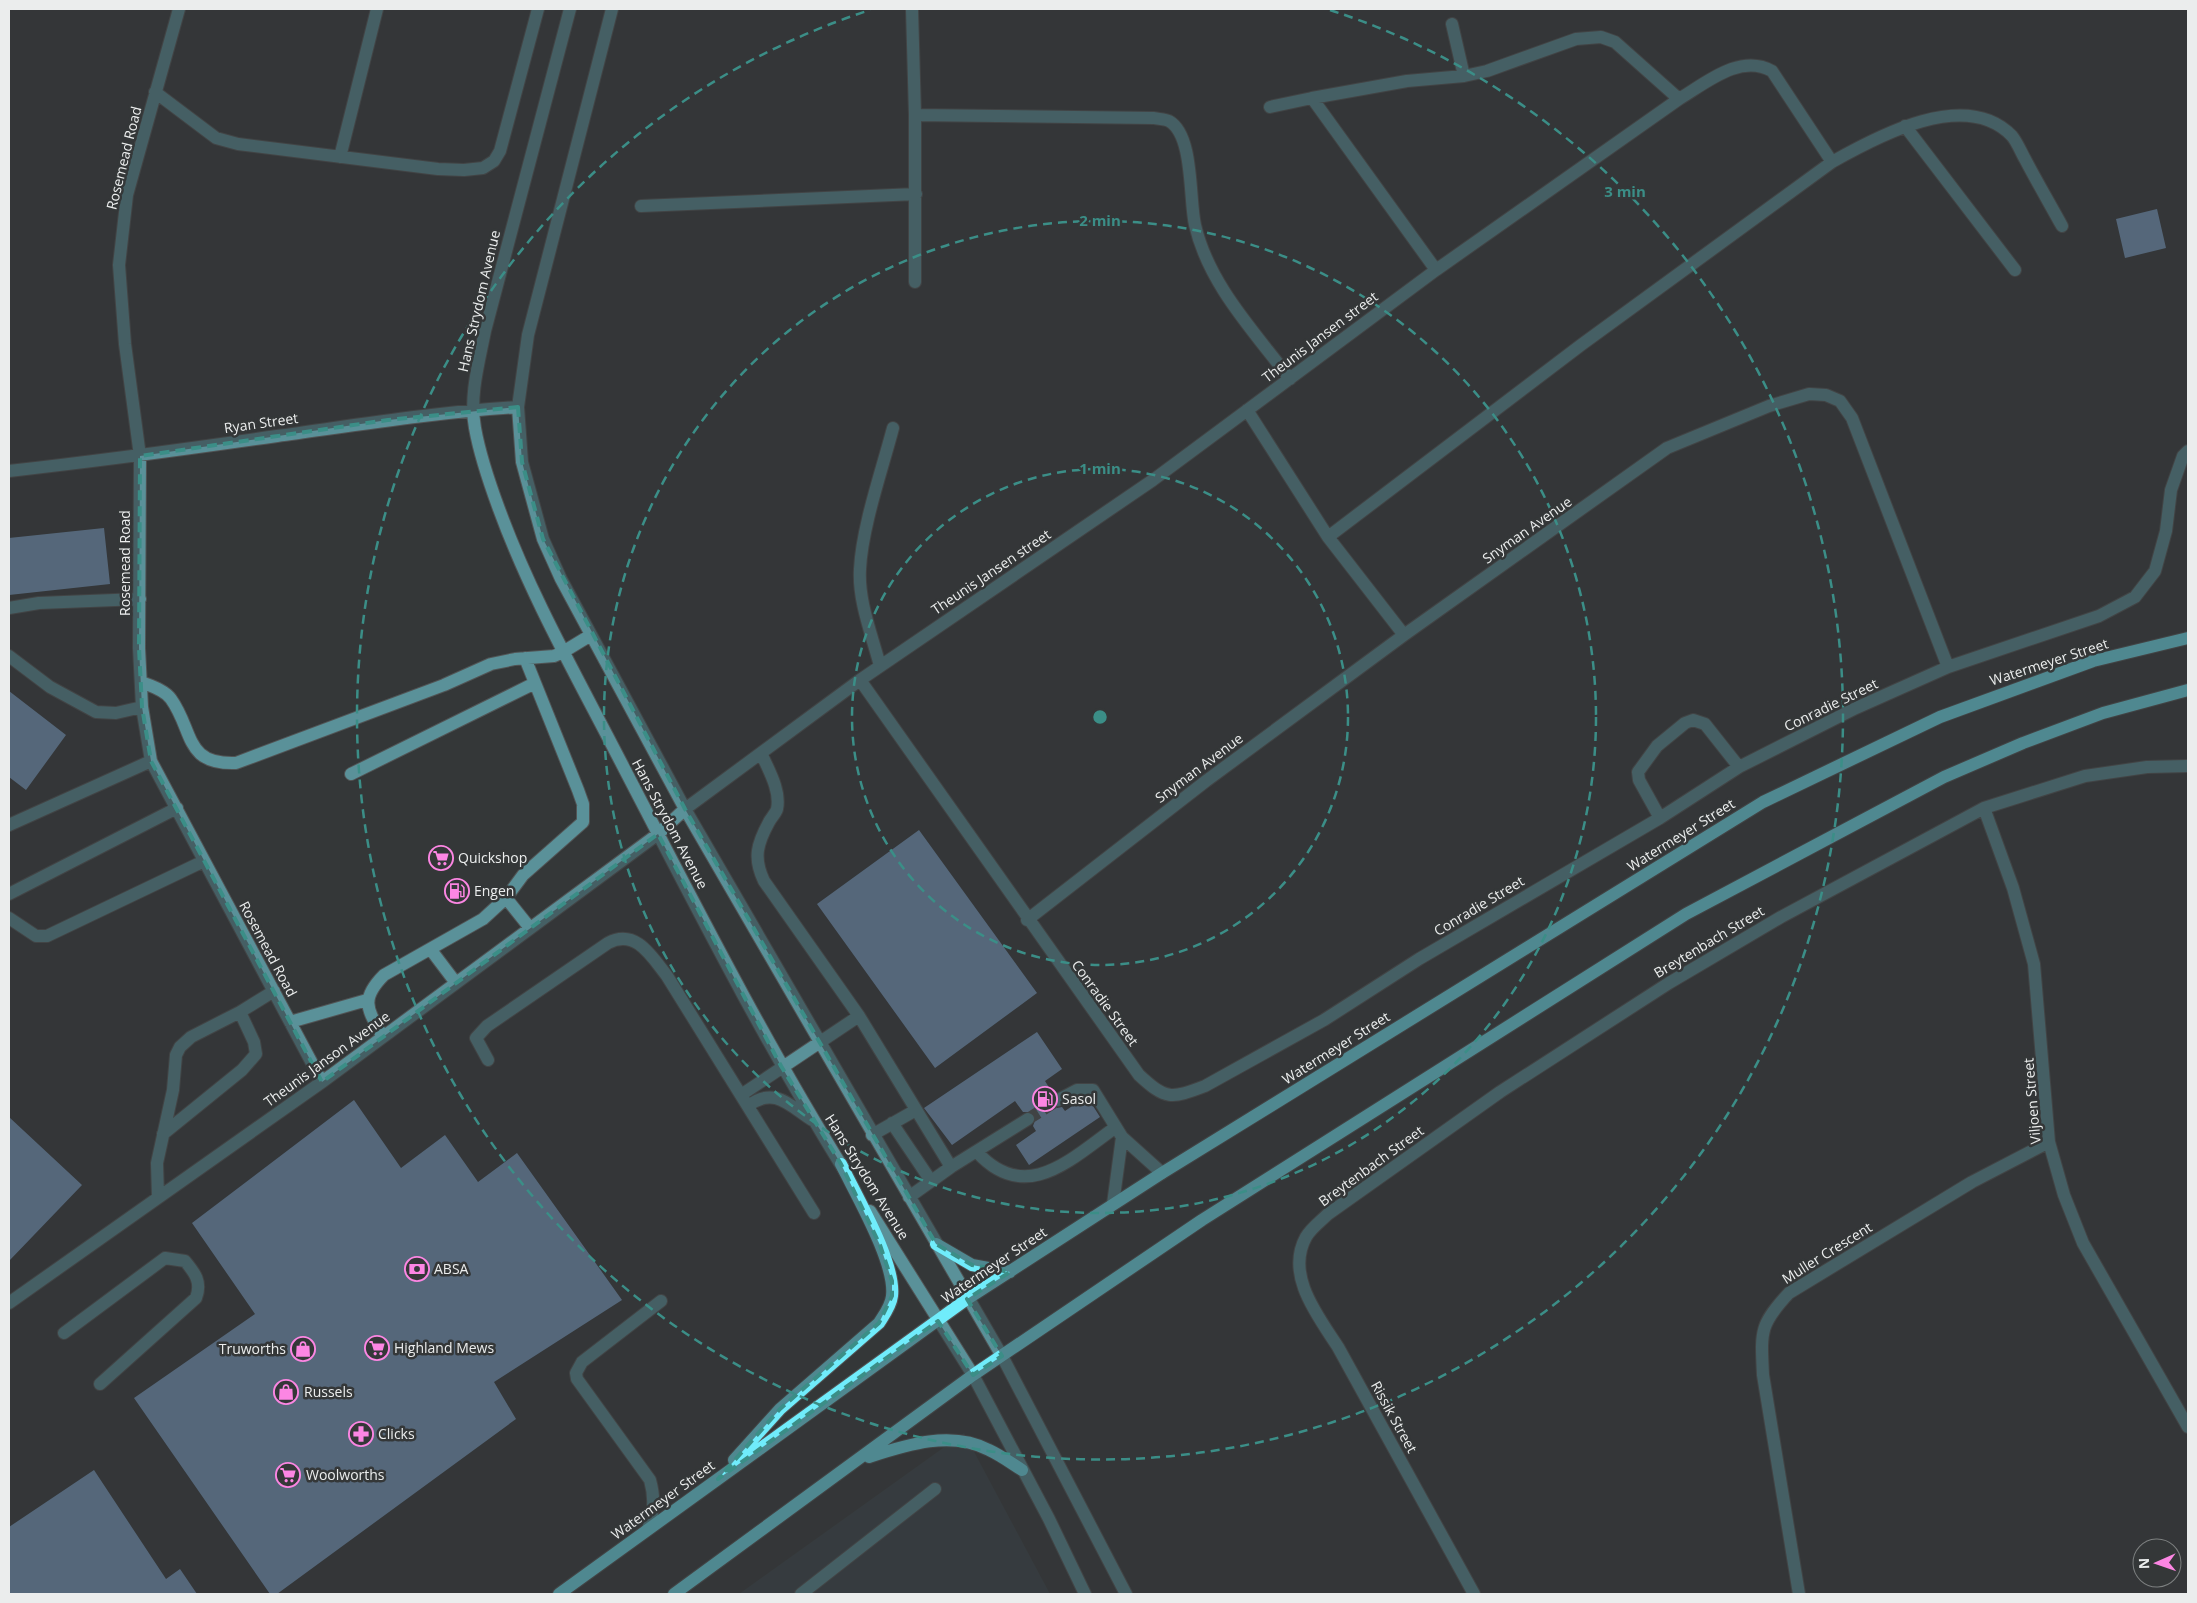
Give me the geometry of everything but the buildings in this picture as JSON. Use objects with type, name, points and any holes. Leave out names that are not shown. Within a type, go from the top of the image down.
[{"type":"main road","points":[[2182,639],[2188,633]]},
{"type":"main road","name":"Watermeyer Street","points":[[559,1594],[968,1299],[1162,1173],[1764,802],[1940,717],[2093,662],[2182,639]]},
{"type":"main road","points":[[674,1594],[973,1375],[1202,1220],[1686,914],[1791,856],[1944,777],[2023,743],[2103,713],[2188,690]]},
{"type":"main road","points":[[718,1479],[780,1409],[867,1336],[889,1308],[892,1296],[888,1265],[841,1164]]},
{"type":"main road","points":[[936,1244],[949,1254],[972,1265],[1010,1272]]},
{"type":"main road","points":[[857,1461],[911,1444],[932,1441],[963,1442],[987,1449],[1022,1470]]},
{"type":"street","name":"Rosemead Road","points":[[179,9],[128,195],[119,265],[125,344],[140,456],[142,707],[151,761],[322,1082]]},
{"type":"street","points":[[340,157],[377,9]]},
{"type":"street","points":[[156,92],[216,138],[238,144],[464,170],[483,168],[494,162],[500,151],[538,9]]},
{"type":"street","name":"Hans Strydom Avenue","points":[[570,9],[494,290],[477,370],[473,409],[474,426],[484,467],[519,559],[563,652],[658,834],[782,1066],[973,1375],[1085,1594]]},
{"type":"street","name":"Hans Strydom Avenue","points":[[612,9],[528,335],[518,406],[522,462],[543,539],[561,579],[685,809],[818,1042],[1002,1356],[1126,1594]]},
{"type":"street","points":[[912,9],[916,194],[915,282]]},
{"type":"street","points":[[1452,24],[1464,76]]},
{"type":"street","points":[[1270,107],[1407,81],[1464,76],[1487,70],[1576,38],[1602,37],[1615,42],[1629,53],[1679,99]]},
{"type":"street","name":"Theunis Jansen street","points":[[658,834],[685,809],[860,680],[1153,480],[1436,270],[1679,99],[1727,70],[1744,65],[1760,65],[1772,72],[1832,162]]},
{"type":"street","points":[[1312,98],[1436,270]]},
{"type":"street","points":[[915,115],[1145,118],[1169,120],[1179,131],[1186,148],[1192,212],[1199,242],[1210,267],[1229,299],[1290,379]]},
{"type":"street","points":[[1328,537],[1581,345],[1832,162],[1860,146],[1905,126],[1927,118],[1961,115],[1990,122],[2012,136],[2062,226]]},
{"type":"street","points":[[1905,126],[2016,270]]},
{"type":"street","points":[[641,206],[916,194]]},
{"type":"street","name":"Snyman Avenue","points":[[1027,920],[1206,781],[1404,635],[1667,448],[1769,406],[1809,394],[1826,395],[1840,401],[1852,418],[1948,668]]},
{"type":"street","name":"Ryan Street","points":[[9,471],[140,456],[473,409],[518,406]]},
{"type":"street","points":[[1247,410],[1328,537],[1404,635]]},
{"type":"street","points":[[880,666],[865,607],[860,570],[863,543],[893,428]]},
{"type":"street","name":"Conradie Street","points":[[860,680],[1027,920],[1138,1075],[1157,1092],[1170,1096],[1205,1086],[1324,1020],[1419,959],[1660,818],[1739,767],[1856,708],[1948,668],[2099,616],[2135,597],[2155,571],[2166,531],[2171,490],[2183,456],[2188,451]]},
{"type":"street","points":[[9,608],[39,603],[140,599]]},
{"type":"street","points":[[141,682],[161,690],[170,698],[192,744],[204,758],[218,764],[236,763],[444,685],[491,664],[525,658],[554,656],[591,635]]},
{"type":"street","points":[[9,656],[50,687],[96,712],[116,712],[142,707]]},
{"type":"street","points":[[383,1037],[368,1010],[367,1000],[372,987],[384,975],[483,919],[506,898],[523,875],[579,828],[583,822],[584,813],[578,790],[525,658]]},
{"type":"street","points":[[351,774],[535,683]]},
{"type":"street","points":[[1660,818],[1640,780],[1638,772],[1657,746],[1685,723],[1693,720],[1705,724],[1739,767]]},
{"type":"street","points":[[761,753],[777,794],[777,810],[768,823],[757,850],[757,867],[764,881],[859,1016],[951,1166]]},
{"type":"street","points":[[9,825],[151,761]]},
{"type":"street","name":"Breytenbach Street","points":[[1300,1251],[1307,1235],[1328,1214],[1500,1092],[1668,983],[1757,931],[1984,808],[2085,776],[2147,767],[2188,766]]},
{"type":"street","points":[[9,894],[177,808]]},
{"type":"street","name":"Viljoen Street","points":[[1984,808],[2013,888],[2034,964],[2049,1142],[2064,1195],[2084,1244],[2188,1427]]},
{"type":"street","name":"Theunis Janson Avenue","points":[[9,1303],[322,1082],[658,834]]},
{"type":"street","points":[[9,918],[36,936],[47,936],[204,861]]},
{"type":"street","points":[[506,898],[530,928]]},
{"type":"street","points":[[488,1060],[476,1042],[477,1035],[608,942],[616,938],[634,940],[644,947],[667,976],[814,1213]]},
{"type":"street","points":[[431,950],[456,983]]},
{"type":"street","points":[[158,1197],[157,1163],[173,1090],[176,1055],[180,1047],[191,1037],[274,992]]},
{"type":"street","points":[[290,1022],[367,1000]]},
{"type":"street","points":[[163,1134],[242,1070],[256,1054],[254,1042],[240,1012]]},
{"type":"street","points":[[740,1095],[859,1016]]},
{"type":"street","points":[[1058,1100],[1076,1090],[1093,1090],[1119,1132],[1162,1173]]},
{"type":"street","points":[[748,1106],[762,1097],[776,1097],[816,1122]]},
{"type":"street","points":[[872,1134],[916,1110]]},
{"type":"street","points":[[909,1197],[951,1166],[977,1152],[1028,1119]]},
{"type":"street","points":[[892,1123],[931,1181]]},
{"type":"street","points":[[977,1152],[998,1171],[1020,1177],[1036,1176],[1052,1172],[1119,1132]]},
{"type":"street","points":[[1114,1204],[1119,1132]]},
{"type":"street","name":"Muller Crescent","points":[[1799,1594],[1763,1375],[1763,1330],[1769,1314],[1789,1292],[1972,1182],[2049,1142]]},
{"type":"street","name":"Rissik Street","points":[[1300,1251],[1299,1271],[1314,1308],[1338,1347],[1474,1594]]},
{"type":"street","points":[[64,1333],[165,1258],[185,1261],[191,1268],[199,1284],[196,1298],[100,1384]]},
{"type":"street","points":[[648,1529],[653,1516],[654,1494],[650,1480],[579,1383],[576,1373],[582,1362],[661,1301]]},
{"type":"street","points":[[801,1594],[935,1489]]},
{"type":"highlighted area","points":[[518,407],[522,462],[543,539],[685,809],[936,1244],[972,1265],[1010,1272],[967,1299],[1002,1356],[973,1375],[938,1321],[718,1479],[780,1409],[879,1323],[892,1296],[892,1281],[880,1245],[841,1164],[781,1066],[658,834],[322,1082],[151,761],[142,707],[139,648],[140,456],[388,420]]},
{"type":"shaded area","points":[[964,1433],[1050,1594],[739,1594]]},
{"type":"tunnel","points":[[1028,1119],[1058,1100]]},
{"type":"place","name":"Quickshop","points":[[441,858]]},
{"type":"place","name":"Engen","points":[[457,891]]},
{"type":"place","name":"Sasol","points":[[1045,1099]]},
{"type":"place","name":"ABSA","points":[[417,1269]]},
{"type":"place","name":"Highland Mews","points":[[377,1348]]},
{"type":"place","name":"Truworths","points":[[303,1349]]},
{"type":"place","name":"Russels","points":[[286,1392]]},
{"type":"place","name":"Clicks","points":[[361,1434]]},
{"type":"place","name":"Woolworths","points":[[288,1475]]}]
